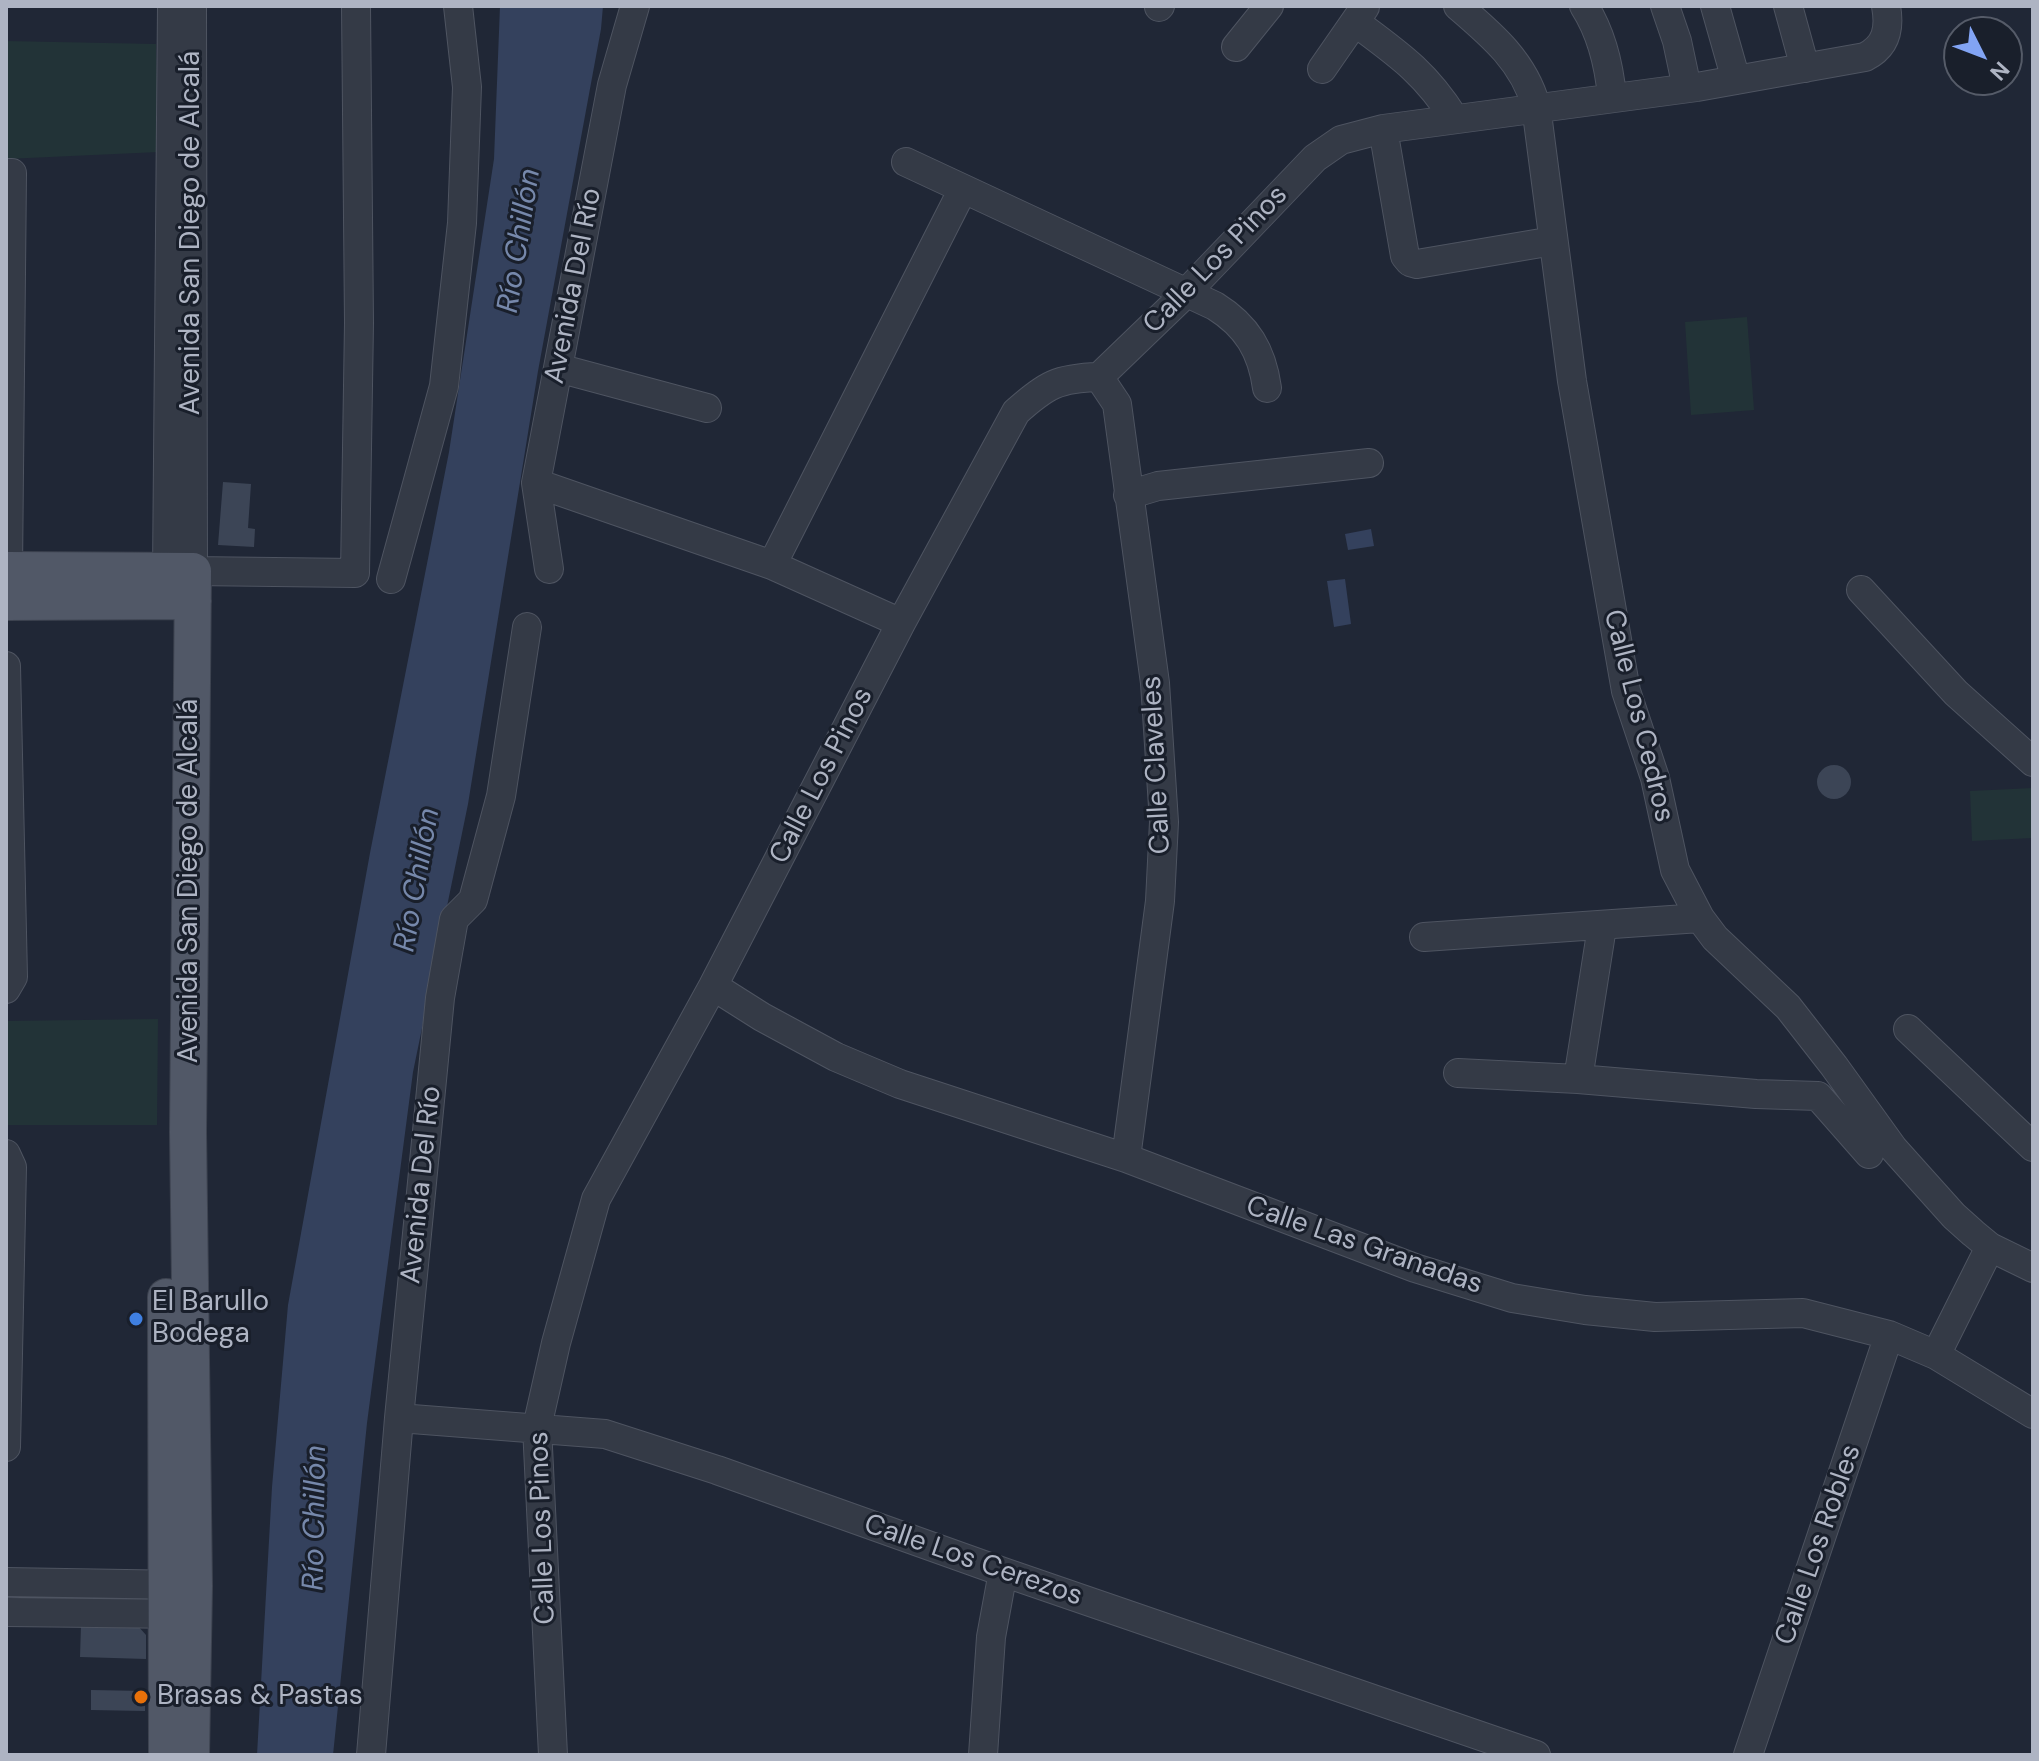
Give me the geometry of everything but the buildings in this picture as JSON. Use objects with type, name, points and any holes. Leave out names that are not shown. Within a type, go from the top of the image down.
[{"type":"main road","points":[[7,581],[180,587]]},
{"type":"main road","name":"Avenida San Diego de Alcalá","points":[[180,587],[177,1079],[180,1599],[191,1755]]},
{"type":"main road","name":"Avenida San Diego de Alcalá","points":[[167,1755],[180,1599]]},
{"type":"street","name":"Avenida San Diego de Alcalá","points":[[172,6],[180,587]]},
{"type":"street","name":"Avenida San Diego de Alcalá","points":[[180,587],[192,6]]},
{"type":"street","points":[[180,587],[355,573],[359,323],[356,6]]},
{"type":"street","points":[[391,579],[446,371],[462,223],[467,87],[458,6]]},
{"type":"street","name":"Avenida Del Río","points":[[549,569],[536,483],[612,85],[635,6]]},
{"type":"street","points":[[1236,47],[1269,6]]},
{"type":"street","name":"Calle Los Cedros","points":[[1458,6],[1489,32],[1520,66],[1536,106],[1572,381],[1626,691],[1655,778],[1675,870],[1700,918],[1715,938],[1788,1007],[1893,1148],[1954,1216],[1990,1247],[2033,1268]]},
{"type":"street","points":[[1584,6],[1605,54],[1612,97]]},
{"type":"street","points":[[1665,6],[1677,41],[1687,88]]},
{"type":"street","points":[[1715,6],[1736,80]]},
{"type":"street","points":[[1788,6],[1805,68]]},
{"type":"street","name":"Calle Los Pinos","points":[[553,1755],[537,1427],[556,1343],[596,1199],[713,986],[901,623],[1016,412],[1041,389],[1065,380],[1099,377],[1315,158],[1341,140],[1383,129],[1454,118],[1736,80],[1872,53],[1886,35],[1889,21],[1886,6]]},
{"type":"street","points":[[1322,69],[1360,14],[1435,88],[1454,118]]},
{"type":"street","points":[[1383,129],[1405,256],[1410,262],[1417,264],[1553,241]]},
{"type":"street","points":[[906,162],[1215,306],[1240,325],[1257,349],[1267,388]]},
{"type":"street","points":[[6,173],[12,173],[7,581]]},
{"type":"street","points":[[772,565],[963,189]]},
{"type":"street","points":[[558,368],[707,408]]},
{"type":"street","name":"Calle Claveles","points":[[1099,377],[1117,404],[1155,683],[1164,822],[1160,901],[1126,1158]]},
{"type":"street","points":[[1128,495],[1158,486],[1369,463]]},
{"type":"street","points":[[536,483],[772,565],[901,623]]},
{"type":"street","points":[[1861,590],[1956,693],[2033,762]]},
{"type":"street","name":"Avenida Del Río","points":[[371,1755],[399,1418],[440,998],[454,919],[473,900],[501,796],[527,627]]},
{"type":"street","points":[[6,666],[13,977],[6,989]]},
{"type":"street","points":[[1424,937],[1700,918]]},
{"type":"street","points":[[1578,1079],[1602,927]]},
{"type":"street","name":"Calle Las Granadas","points":[[713,986],[836,1057],[887,1079],[1126,1158],[1388,1258],[1512,1298],[1585,1310],[1655,1317],[1803,1313],[1889,1335],[1936,1355],[2033,1414]]},
{"type":"street","points":[[1908,1029],[2033,1147]]},
{"type":"street","points":[[1458,1073],[1818,1096],[1869,1154]]},
{"type":"street","points":[[6,1154],[12,1167],[6,1447]]},
{"type":"street","points":[[1936,1355],[1990,1247]]},
{"type":"street","name":"Calle Los Robles","points":[[1748,1755],[1889,1335]]},
{"type":"street","name":"Calle Los Cerezos","points":[[399,1418],[605,1434],[717,1470],[1536,1755]]},
{"type":"street","points":[[983,1755],[991,1637],[1003,1572]]},
{"type":"street","points":[[6,1582],[180,1599]]},
{"type":"street","points":[[6,1612],[180,1599]]},
{"type":"shaded area","points":[[6,41],[156,44],[159,152],[6,159]]},
{"type":"shaded area","points":[[1747,317],[1754,410],[1691,415],[1685,322]]},
{"type":"shaded area","points":[[2033,788],[2033,838],[1972,841],[1970,791]]},
{"type":"shaded area","points":[[158,1019],[157,1125],[6,1125],[6,1021]]},
{"type":"water","name":"Río Chillón","points":[[500,6],[603,6],[601,29],[538,371],[468,804],[413,1072],[367,1423],[333,1755],[257,1755],[272,1487],[288,1305],[370,853],[449,452],[494,159]]},
{"type":"water","points":[[1371,529],[1374,546],[1348,550],[1345,534]]},
{"type":"water","points":[[1345,579],[1351,624],[1334,627],[1327,581]]},
{"type":"place","name":"El Barullo Bodega","points":[[136,1319]]},
{"type":"place","name":"Brasas & Pastas","points":[[141,1697]]}]
